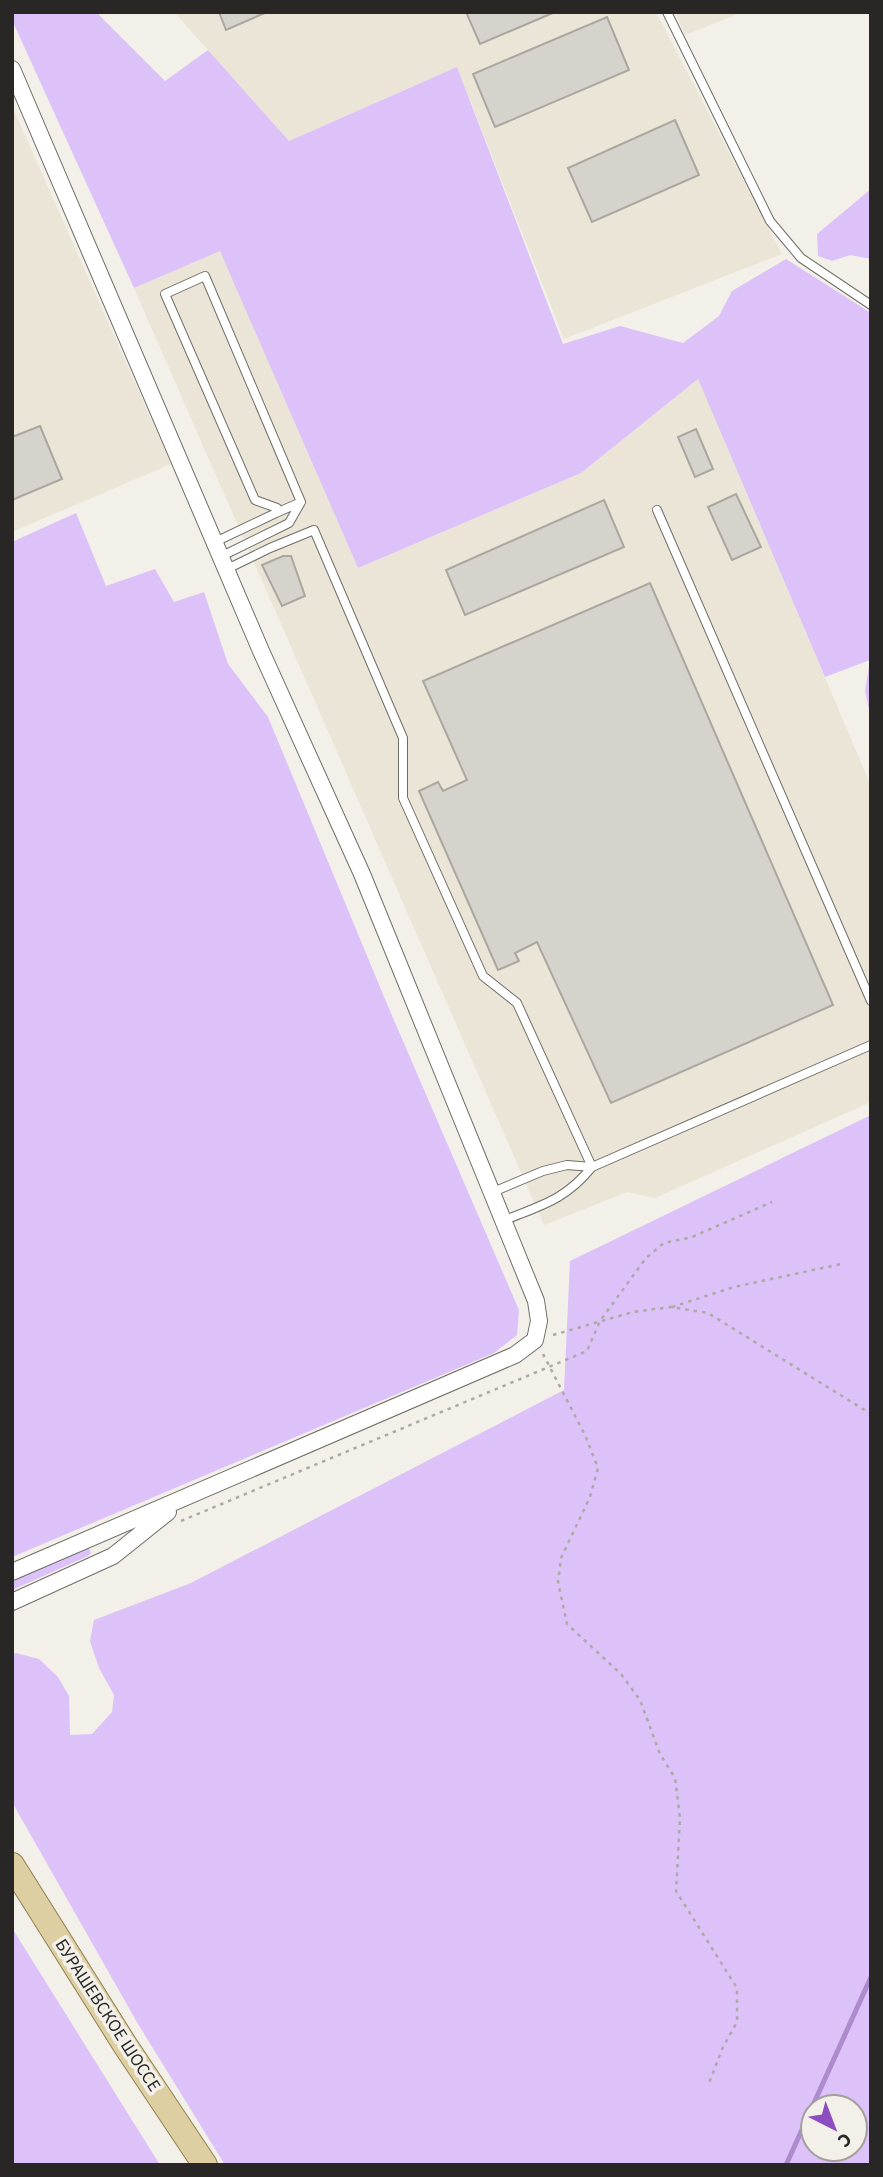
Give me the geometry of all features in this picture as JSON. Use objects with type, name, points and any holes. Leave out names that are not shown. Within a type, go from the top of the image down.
[{"type":"main road","name":"БУРАШЕВСКОЕ ШОССЕ","points":[[12,1865],[125,2045],[205,2165]]},
{"type":"street","points":[[12,69],[261,651],[362,874],[505,1220],[536,1301],[539,1321],[535,1340],[515,1355],[12,1572]]},
{"type":"street","points":[[12,1602],[113,1556],[184,1499]]},
{"type":"lane","points":[[667,12],[770,221],[801,258],[871,305]]},
{"type":"lane","points":[[276,513],[276,508],[255,500],[165,294],[205,276],[301,502]]},
{"type":"lane","points":[[221,556],[289,523],[301,502]]},
{"type":"lane","points":[[221,556],[276,513],[301,502]]},
{"type":"lane","points":[[657,510],[871,1001]]},
{"type":"lane","points":[[221,556],[270,548],[314,530],[403,738],[404,798],[483,975],[517,1003],[592,1167]]},
{"type":"lane","points":[[505,1220],[555,1200],[576,1187],[592,1167],[871,1045]]},
{"type":"lane","points":[[493,1192],[543,1171],[567,1165],[592,1167]]},
{"type":"path","points":[[709,2082],[723,2047],[737,2022],[737,1988],[676,1891],[680,1818],[675,1778],[660,1754],[640,1700],[621,1674],[567,1624],[558,1582],[561,1558],[590,1497],[598,1468],[586,1435],[535,1340],[633,1312],[671,1307],[734,1287],[841,1264]]},
{"type":"path","points":[[671,1307],[708,1313],[871,1414]]},
{"type":"shaded area","points":[[12,12],[96,12],[165,81],[208,50],[289,141],[457,67],[563,344],[620,326],[683,343],[719,316],[732,291],[786,259],[871,313],[871,719],[865,691],[870,660],[825,677],[698,379],[581,473],[358,568],[220,251],[134,288],[12,20]]},
{"type":"shaded area","points":[[174,12],[656,12],[782,254],[564,339],[457,67],[289,141]]},
{"type":"shaded area","points":[[675,12],[743,12],[685,35]]},
{"type":"shaded area","points":[[12,106],[171,464],[12,532]]},
{"type":"shaded area","points":[[871,189],[871,259],[850,255],[832,261],[818,256],[817,234]]},
{"type":"shaded area","points":[[220,250],[358,568],[581,473],[698,379],[871,786],[871,1102],[655,1198],[627,1192],[544,1225],[134,288]]},
{"type":"shaded area","points":[[76,513],[106,586],[155,569],[174,602],[204,592],[228,664],[268,717],[387,1004],[519,1310],[517,1335],[494,1353],[12,1557],[12,542]]},
{"type":"shaded area","points":[[871,1115],[871,2165],[225,2165],[138,2024],[12,1802],[12,1654],[39,1659],[58,1677],[69,1696],[70,1735],[92,1734],[112,1712],[114,1695],[99,1668],[90,1641],[94,1620],[191,1583],[564,1390],[570,1261]]},
{"type":"shaded area","points":[[89,1548],[91,1553],[88,1556],[12,1590],[12,1580]]},
{"type":"shaded area","points":[[12,1928],[160,2165],[12,2165]]},
{"type":"building","points":[[219,12],[267,12],[226,30]]},
{"type":"building","points":[[466,12],[555,12],[480,44]]},
{"type":"building","points":[[607,17],[629,70],[495,127],[473,74]]},
{"type":"building","points":[[675,120],[699,175],[592,222],[568,168]]},
{"type":"building","points":[[40,426],[62,479],[12,500],[12,437]]},
{"type":"building","points":[[696,429],[713,469],[695,477],[678,437]]},
{"type":"building","points":[[736,494],[761,547],[732,560],[708,507]]},
{"type":"building","points":[[604,500],[624,547],[465,615],[446,570]]},
{"type":"building","points":[[283,556],[291,556],[305,596],[282,606],[262,565]]},
{"type":"building","points":[[650,583],[833,1005],[611,1103],[537,942],[515,953],[519,961],[498,970],[419,791],[438,782],[443,791],[467,780],[423,681]]},
{"type":"waterway","points":[[786,2165],[871,1977]]}]
